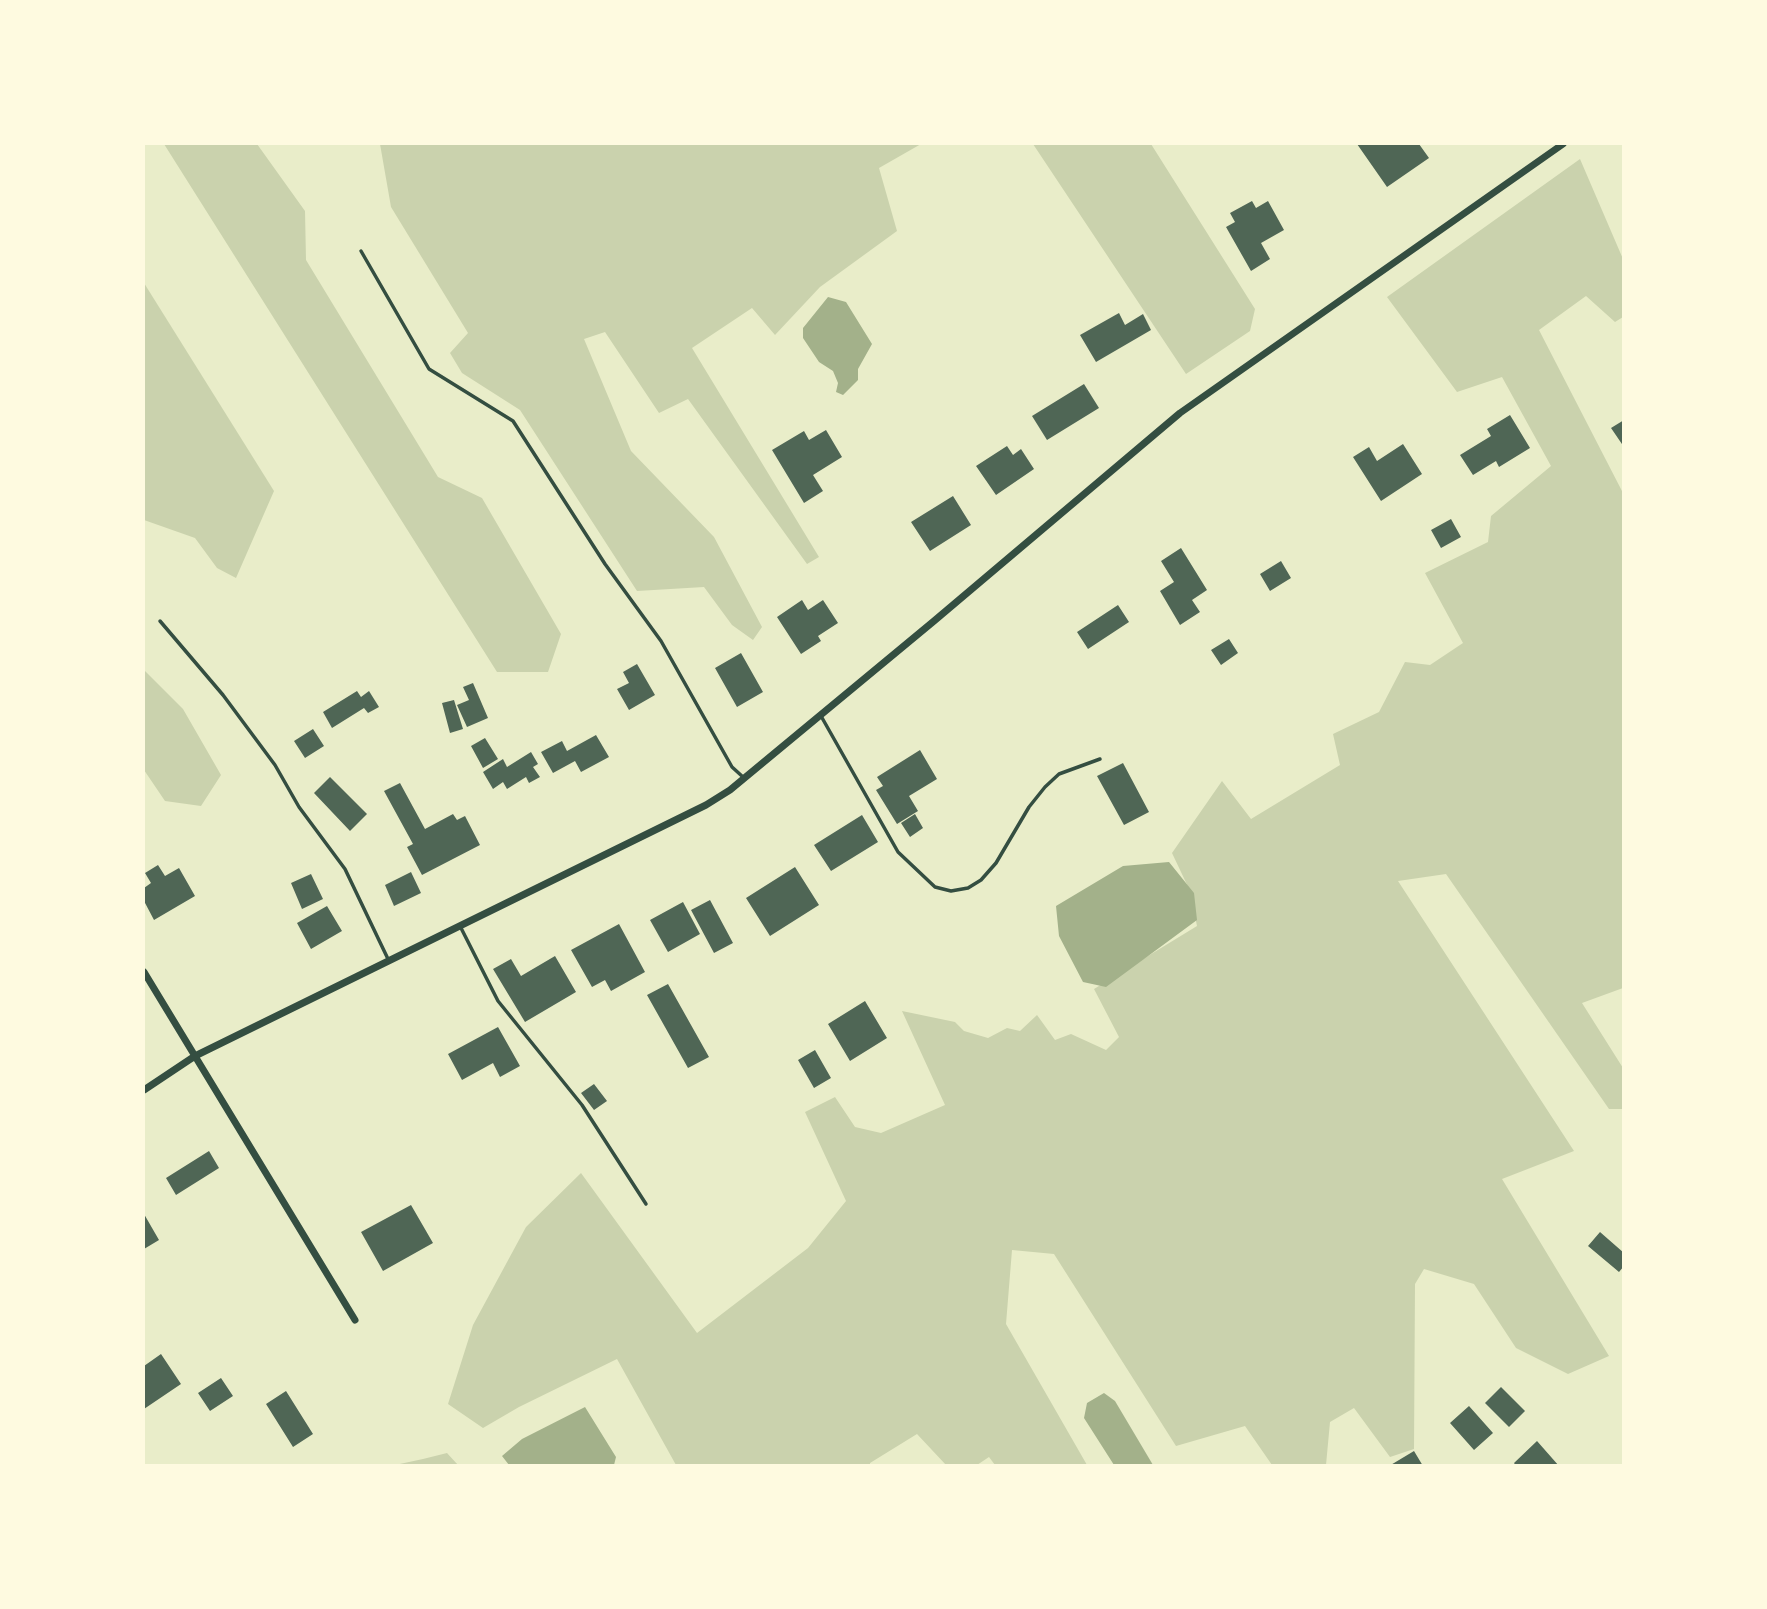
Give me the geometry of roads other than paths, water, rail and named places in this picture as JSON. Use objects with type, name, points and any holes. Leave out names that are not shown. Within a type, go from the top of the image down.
[{"type":"street","points":[[144,1090],[195,1056],[706,805],[821,716],[1180,413],[1563,144]]},
{"type":"street","points":[[144,972],[355,1320]]},
{"type":"lane","points":[[361,251],[429,369],[513,421],[605,564],[661,641],[732,767],[744,778]]},
{"type":"lane","points":[[160,621],[223,695],[275,765],[299,807],[345,869],[389,961]]},
{"type":"lane","points":[[821,716],[898,852],[935,887],[951,891],[968,888],[981,880],[996,863],[1045,786],[1059,774],[1100,759]]},
{"type":"lane","points":[[460,926],[498,1001],[582,1105],[646,1204]]}]
